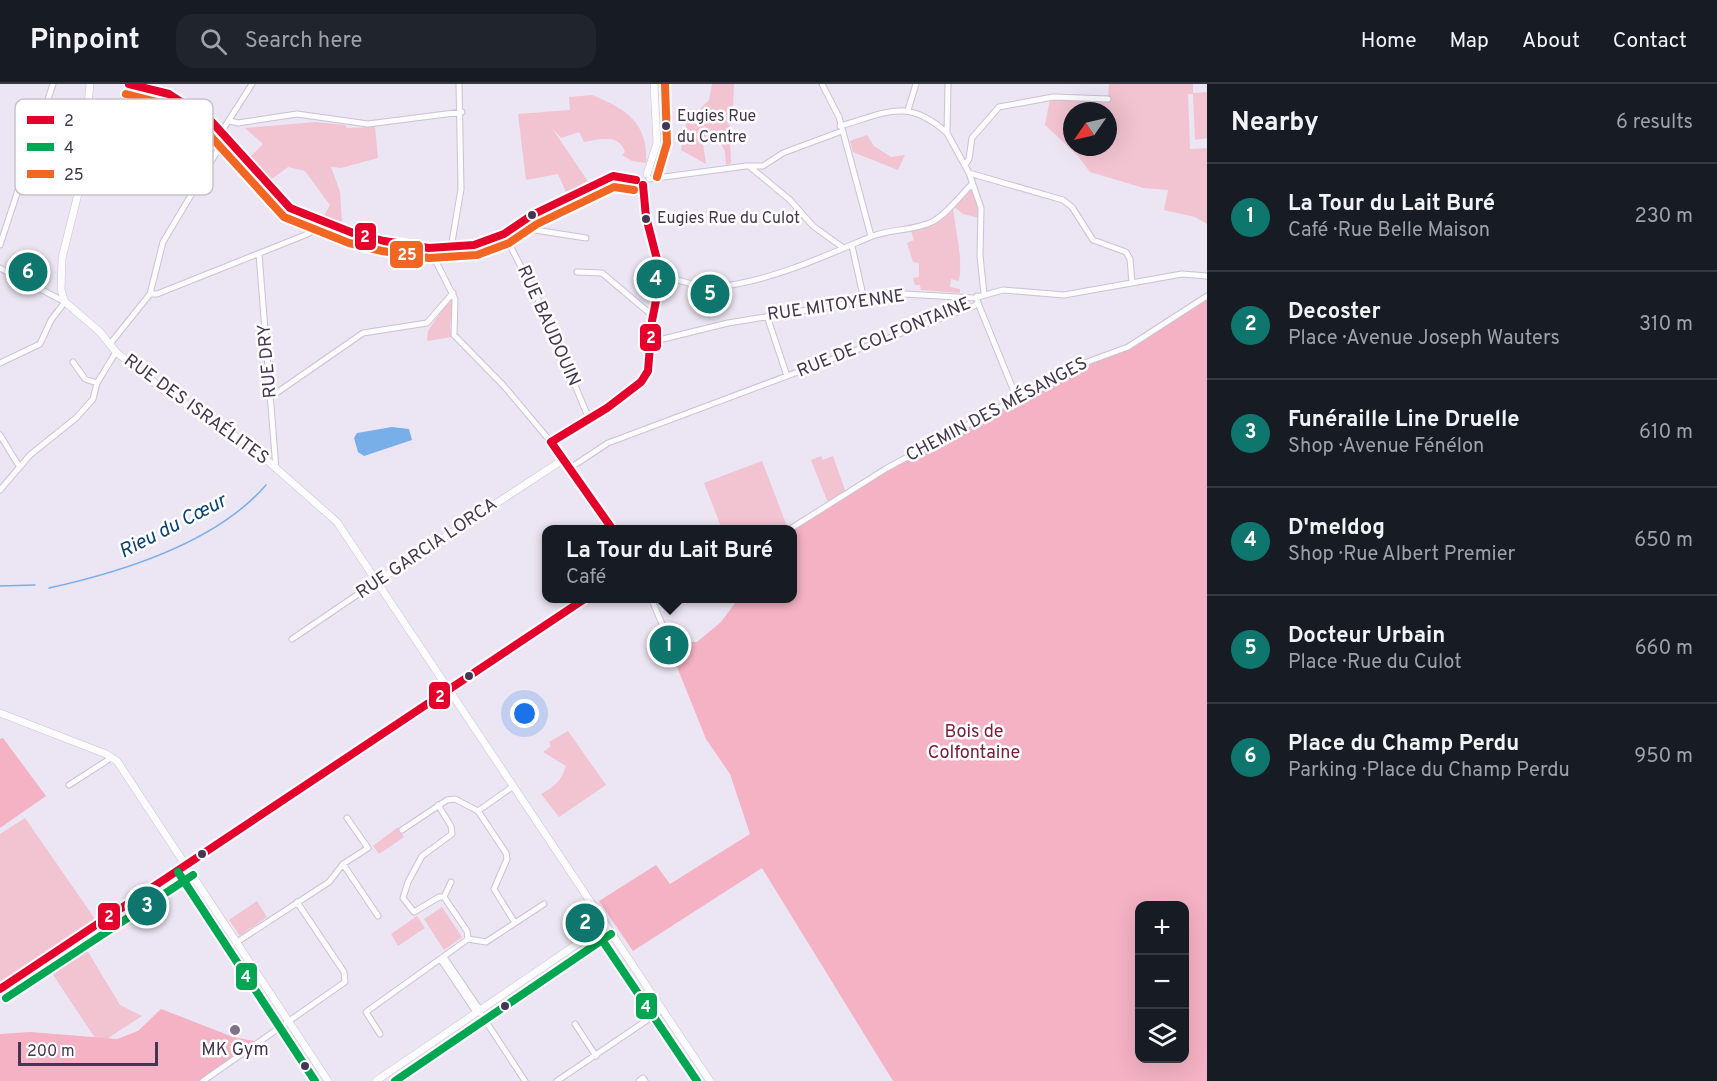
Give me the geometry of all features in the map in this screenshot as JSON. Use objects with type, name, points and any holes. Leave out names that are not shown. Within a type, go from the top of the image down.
[{"type":"street","points":[[48,99],[53,84]]},
{"type":"street","points":[[89,99],[90,84]]},
{"type":"street","points":[[129,84],[178,99]]},
{"type":"street","points":[[222,131],[252,84]]},
{"type":"street","points":[[451,248],[461,189],[459,84]]},
{"type":"street","points":[[551,442],[590,419],[643,380],[650,364],[653,316],[661,275],[646,217],[646,179],[657,143],[654,84]]},
{"type":"street","points":[[822,84],[831,100],[841,128],[871,236]]},
{"type":"street","points":[[908,110],[916,84]]},
{"type":"street","points":[[947,133],[948,84]]},
{"type":"street","points":[[965,165],[969,159],[972,138],[999,107],[1053,97],[1108,99]]},
{"type":"street","points":[[230,121],[238,123],[297,114],[368,124],[461,109]]},
{"type":"street","points":[[213,124],[222,131],[284,203],[353,233],[429,248],[451,248],[474,244],[504,234],[532,215],[613,177],[636,180],[763,166],[783,153],[841,128],[900,109],[908,110],[929,119],[947,133],[969,173],[982,214],[980,298],[1017,399]]},
{"type":"street","points":[[213,161],[228,138]]},
{"type":"street","points":[[749,166],[790,200],[813,226],[842,247]]},
{"type":"street","points":[[636,180],[639,173],[646,179]]},
{"type":"street","points":[[969,173],[1063,200],[1072,207],[1093,240],[1126,252],[1130,259],[1132,283]]},
{"type":"street","points":[[661,275],[685,283],[722,287],[789,268],[842,247],[852,246],[871,236],[932,222],[972,184]]},
{"type":"street","points":[[0,245],[16,195]]},
{"type":"street","points":[[65,302],[61,291],[62,258],[78,195]]},
{"type":"street","points":[[110,344],[150,294],[163,242],[191,195]]},
{"type":"street","points":[[150,294],[158,294],[311,232],[319,220]]},
{"type":"street","points":[[516,227],[586,238]]},
{"type":"street","name":"RUE BAUDOUIN","points":[[504,234],[545,312],[590,419]]},
{"type":"street","points":[[852,246],[864,300]]},
{"type":"street","points":[[429,248],[453,293],[456,304],[454,335],[523,408],[551,442],[610,525]]},
{"type":"street","name":"RUE DRY","points":[[259,254],[276,469]]},
{"type":"street","points":[[0,268],[65,302]]},
{"type":"street","points":[[577,272],[602,273],[653,316]]},
{"type":"street","name":"RUE MITOYENNE","points":[[651,342],[767,316],[905,294],[980,298],[1003,290],[1064,295],[1182,274],[1207,276]]},
{"type":"street","points":[[272,396],[363,333],[427,323],[453,293]]},
{"type":"street","name":"CHEMIN DES MÉSANGES","points":[[796,525],[875,475],[1079,365],[1128,347],[1207,296]]},
{"type":"street","name":"RUE DE COLFONTAINE","points":[[570,468],[608,443],[786,376],[980,298]]},
{"type":"street","points":[[0,363],[40,344],[51,320],[65,302]]},
{"type":"street","name":"RUE DES ISRAÉLITES","points":[[65,302],[100,332],[116,352],[165,391],[252,447],[336,522],[710,1081]]},
{"type":"street","name":"RUE DE COLFONTAINE","points":[[767,316],[786,376]]},
{"type":"street","points":[[0,490],[19,466],[43,443],[76,418],[93,399],[97,383],[116,352]]},
{"type":"street","points":[[73,362],[85,379],[97,383]]},
{"type":"street","points":[[0,435],[19,466]]},
{"type":"street","name":"RUE GARCIA LORCA","points":[[292,639],[564,459]]},
{"type":"street","points":[[0,989],[580,603]]},
{"type":"street","points":[[653,603],[665,632],[673,639],[684,638]]},
{"type":"street","points":[[0,713],[117,761],[328,1081]]},
{"type":"street","points":[[69,785],[111,758]]},
{"type":"street","points":[[478,811],[512,787]]},
{"type":"street","points":[[402,830],[438,806],[453,799],[478,811],[506,853],[507,858],[494,889],[515,923]]},
{"type":"street","points":[[438,806],[451,826],[452,834],[422,856],[403,895],[414,912],[438,897],[444,897]]},
{"type":"street","points":[[237,942],[328,882],[343,864],[368,848],[348,818]]},
{"type":"street","points":[[343,864],[378,916]]},
{"type":"street","points":[[444,897],[451,882]]},
{"type":"street","points":[[444,897],[467,931],[468,939]]},
{"type":"street","points":[[203,1081],[345,982],[344,972],[297,902]]},
{"type":"street","points":[[380,1034],[366,1012],[468,939],[486,942],[544,904]]},
{"type":"street","points":[[376,1081],[605,925]]},
{"type":"street","points":[[442,958],[525,1081]]},
{"type":"street","points":[[558,1081],[662,1010]]},
{"type":"street","points":[[575,1024],[596,1056]]},
{"type":"street","points":[[639,1081],[643,1078],[645,1081]]},
{"type":"shaded area","points":[[712,84],[734,84],[733,109],[729,116],[731,163],[726,165],[725,152],[720,141],[703,144],[706,164],[681,150],[689,109],[699,110],[709,100]]},
{"type":"shaded area","points":[[1109,84],[1193,84],[1193,93],[1207,92],[1207,138],[1195,140],[1193,94],[1188,94],[1190,149],[1207,148],[1207,224],[1195,217],[1164,210],[1168,190],[1144,188],[1090,172],[1078,156],[1117,156],[1117,102],[1063,102],[1063,142],[1045,125],[1050,99],[1108,100]]},
{"type":"shaded area","points":[[592,95],[614,105],[632,118],[643,137],[646,163],[632,161],[622,155],[625,152],[622,146],[613,140],[584,142],[579,132],[561,138],[552,128],[589,183],[566,192],[558,174],[526,180],[518,114],[570,110],[569,97]]},
{"type":"shaded area","points":[[315,122],[345,125],[347,128],[375,127],[378,158],[341,168],[331,167],[340,192],[342,222],[324,216],[330,205],[305,171],[288,167],[269,181],[249,158],[263,144],[245,128]]},
{"type":"shaded area","points":[[867,135],[874,146],[891,157],[905,155],[898,170],[853,152],[850,141]]},
{"type":"shaded area","points":[[970,189],[973,190],[980,218],[963,214],[953,206]]},
{"type":"shaded area","points":[[953,209],[960,254],[960,272],[959,281],[951,279],[950,287],[960,289],[960,293],[921,290],[920,285],[915,285],[913,278],[919,277],[919,263],[913,262],[907,243],[914,240],[911,231],[926,227]]},
{"type":"shaded area","points":[[450,298],[453,298],[450,327],[452,337],[427,341],[428,331]]},
{"type":"shaded area","points":[[821,456],[823,460],[833,456],[846,493],[828,503],[811,460]]},
{"type":"shaded area","points":[[762,461],[786,525],[720,525],[704,483]]},
{"type":"shaded area","points":[[568,731],[606,785],[559,817],[541,794],[557,783],[566,766],[543,752],[551,746],[549,742]]},
{"type":"shaded area","points":[[25,818],[95,919],[0,982],[0,834]]},
{"type":"shaded area","points":[[398,827],[404,837],[379,854],[373,846]]},
{"type":"shaded area","points":[[257,901],[267,917],[240,936],[229,920]]},
{"type":"shaded area","points":[[442,907],[462,937],[444,950],[424,919]]},
{"type":"shaded area","points":[[417,916],[425,928],[398,946],[391,934]]},
{"type":"shaded area","points":[[82,942],[120,1005],[142,1016],[99,1044],[46,964]]},
{"type":"green space","name":"Bois de Colfontaine","points":[[1207,297],[1207,1081],[893,1081],[762,868],[633,951],[599,901],[656,865],[670,884],[750,834],[730,774],[706,739],[673,657],[678,657],[675,642],[697,642],[721,622],[735,603],[797,603],[797,527],[867,482],[1092,362],[1129,348]]},
{"type":"green space","points":[[3,738],[46,796],[0,828],[0,739]]},
{"type":"green space","points":[[161,1009],[233,1037],[254,1041],[253,1047],[203,1081],[0,1081],[0,1034],[30,1032],[117,1039],[138,1031]]},
{"type":"water","points":[[392,427],[409,429],[412,440],[364,456],[358,452],[354,438],[357,433]]},
{"type":"waterway","name":"Rieu du Cœur","points":[[49,588],[137,564],[195,539],[245,505],[266,485]]},
{"type":"waterway","name":"Rieu du Cœur","points":[[0,586],[35,585]]},
{"type":"transit line","name":"2","points":[[129,84],[169,94],[177,99]]},
{"type":"transit line","name":"25","points":[[657,177],[667,143],[665,84]]},
{"type":"transit line","name":"25","points":[[126,94],[146,99]]},
{"type":"transit line","name":"2","points":[[213,123],[290,208],[353,233],[384,241],[429,248],[474,245],[504,234],[532,215],[613,176],[636,180]]},
{"type":"transit line","name":"25","points":[[213,139],[284,217],[349,243],[429,258],[477,255],[509,243],[537,224],[614,187],[634,190]]},
{"type":"transit line","name":"2","points":[[551,442],[607,408],[641,382],[648,371],[652,321],[661,275],[646,217],[643,185]]},
{"type":"transit line","name":"2","points":[[551,442],[609,525]]},
{"type":"transit line","name":"2","points":[[0,989],[579,603]]},
{"type":"transit line","name":"4","points":[[178,872],[315,1081]]},
{"type":"transit line","name":"4","points":[[6,998],[193,875]]},
{"type":"transit line","name":"4","points":[[596,931],[697,1081]]},
{"type":"transit line","name":"4","points":[[395,1081],[611,934]]},
{"type":"place","name":"Eugies Rue du Centre","points":[[666,126]]},
{"type":"place","name":"Eugies Rue du Culot","points":[[646,219]]},
{"type":"place","name":"Place du Champ Perdu","points":[[28,272]]},
{"type":"place","name":"D'meldog","points":[[656,279]]},
{"type":"place","name":"Docteur Urbain","points":[[710,294]]},
{"type":"place","name":"La Tour du Lait Buré","points":[[669,645]]},
{"type":"place","name":"Funéraille Line Druelle","points":[[147,906]]},
{"type":"place","name":"Decoster","points":[[585,923]]},
{"type":"place","name":"MK Gym","points":[[235,1030]]}]
